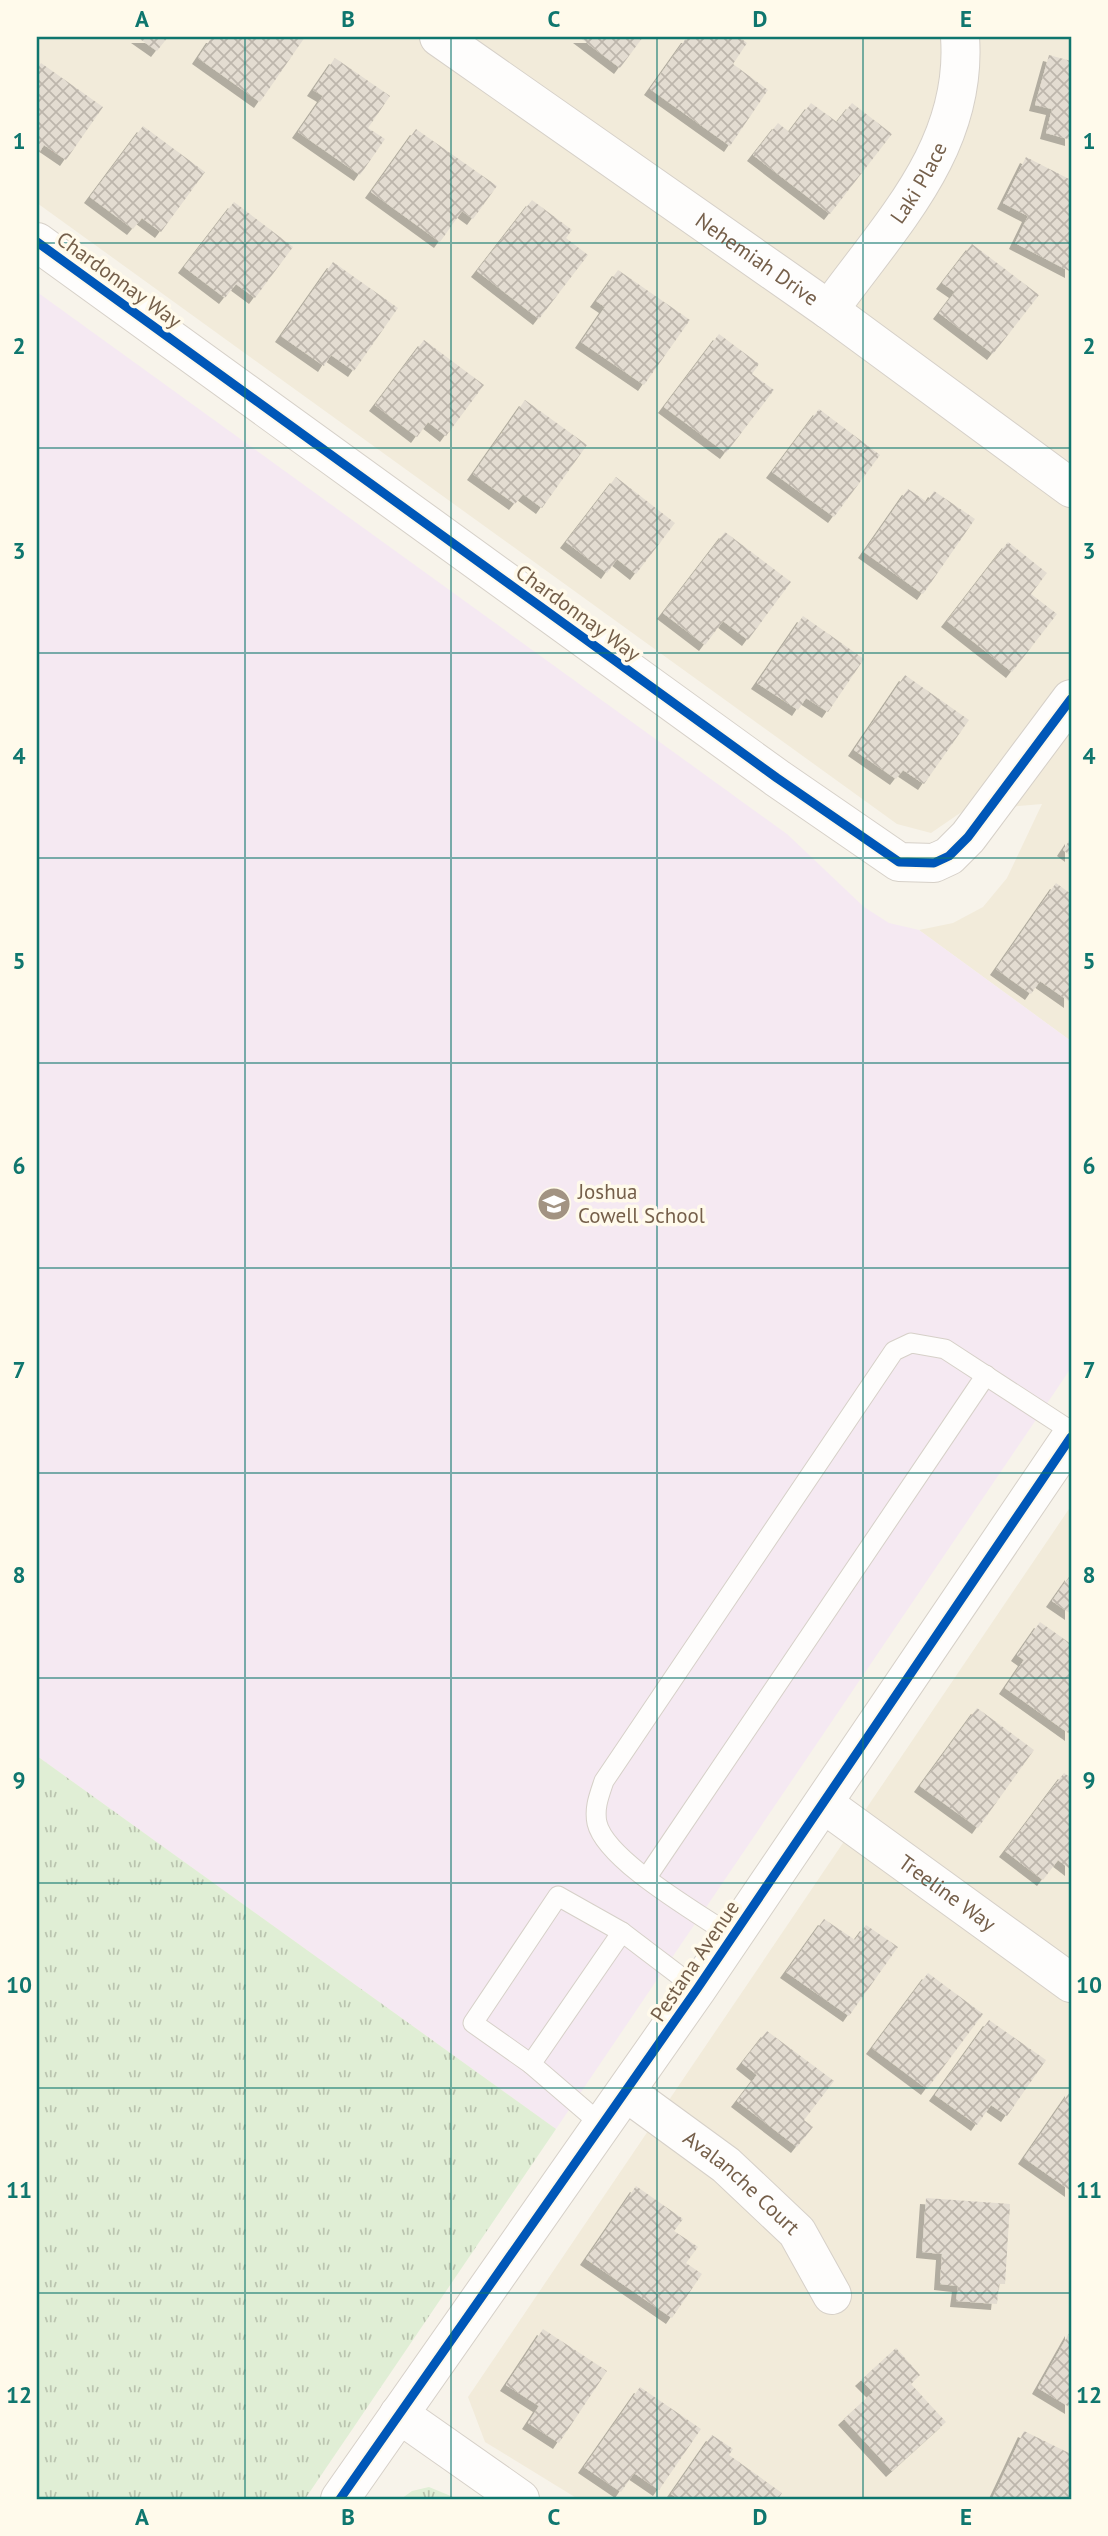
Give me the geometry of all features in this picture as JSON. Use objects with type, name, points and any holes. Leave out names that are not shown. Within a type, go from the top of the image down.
[{"type":"street","name":"Nehemiah Drive","points":[[439,37],[829,310],[1071,488]]},
{"type":"street","name":"Laki Place","points":[[829,310],[933,166],[954,116],[962,62],[960,37]]},
{"type":"street","name":"Chardonnay Way","points":[[37,242],[777,778],[899,862],[934,863],[949,856],[968,837],[1071,699]]},
{"type":"street","name":"Pestana Avenue","points":[[340,2499],[733,1937],[1071,1437]]},
{"type":"street","name":"Treeline Way","points":[[824,1804],[1071,1983]]},
{"type":"street","name":"Avalanche Court","points":[[626,2092],[726,2165],[797,2232],[832,2295]]},
{"type":"street","points":[[399,2414],[520,2499]]},
{"type":"lane","points":[[733,1937],[647,1877],[608,1846],[597,1825],[596,1806],[604,1781],[894,1351],[911,1343],[945,1349],[1071,1431]]},
{"type":"lane","points":[[647,1877],[986,1375]]},
{"type":"lane","points":[[602,2125],[531,2064],[473,2023],[558,1896],[622,1932],[697,1989]]},
{"type":"lane","points":[[531,2064],[622,1932]]},
{"type":"shaded area","points":[[37,37],[1071,37],[1071,1041],[919,930],[953,923],[983,907],[1007,878],[1042,804],[963,811],[931,833],[897,824],[37,203]]},
{"type":"shaded area","name":"Joshua Cowell School","points":[[37,292],[787,834],[864,907],[889,923],[919,930],[1071,1041],[1071,1368],[556,2129],[37,1756]]},
{"type":"shaded area","points":[[1071,1506],[1071,2499],[578,2499],[485,2442],[468,2397]]},
{"type":"green space","points":[[37,1756],[556,2129],[305,2499],[37,2499]]},
{"type":"green space","points":[[429,2487],[458,2499],[401,2499],[412,2491]]},
{"type":"building","points":[[137,37],[168,37],[157,51]]},
{"type":"building","points":[[212,37],[305,37],[260,102],[198,58]]},
{"type":"building","points":[[579,37],[643,37],[620,68]]},
{"type":"building","points":[[687,37],[739,37],[747,43],[733,64],[768,90],[730,146],[650,89]]},
{"type":"building","points":[[1049,55],[1071,61],[1071,140],[1046,133],[1052,109],[1035,105]]},
{"type":"building","points":[[335,58],[390,96],[368,128],[385,139],[360,175],[298,132],[323,96],[313,90]]},
{"type":"building","points":[[41,63],[103,107],[66,160],[44,145],[37,156],[37,69]]},
{"type":"building","points":[[811,103],[837,122],[852,103],[892,134],[830,214],[753,155],[778,123],[789,132]]},
{"type":"building","points":[[143,126],[205,172],[161,232],[142,218],[133,229],[90,197]]},
{"type":"building","points":[[416,129],[497,186],[473,219],[462,211],[440,242],[371,192]]},
{"type":"building","points":[[1026,157],[1071,180],[1071,272],[1015,243],[1028,216],[1003,203]]},
{"type":"building","points":[[532,200],[572,230],[566,238],[588,255],[539,319],[477,271]]},
{"type":"building","points":[[234,202],[293,247],[255,298],[236,284],[225,298],[184,267]]},
{"type":"building","points":[[972,244],[1039,295],[993,354],[939,313],[955,292],[942,283]]},
{"type":"building","points":[[333,262],[398,308],[354,371],[331,355],[324,366],[281,336]]},
{"type":"building","points":[[618,270],[690,320],[644,385],[581,342],[605,307],[596,301]]},
{"type":"building","points":[[719,334],[759,364],[752,374],[774,390],[726,453],[664,407]]},
{"type":"building","points":[[424,340],[484,385],[446,436],[428,422],[417,437],[375,405]]},
{"type":"building","points":[[525,400],[587,445],[542,508],[523,494],[515,504],[473,474]]},
{"type":"building","points":[[819,409],[880,455],[834,517],[772,472]]},
{"type":"building","points":[[616,477],[675,523],[636,574],[617,559],[607,573],[566,542]]},
{"type":"building","points":[[908,489],[927,502],[934,491],[975,519],[923,594],[864,552]]},
{"type":"building","points":[[725,532],[791,582],[748,640],[723,621],[705,645],[663,613]]},
{"type":"building","points":[[1008,542],[1047,573],[1031,594],[1057,614],[1012,672],[947,621]]},
{"type":"building","points":[[803,616],[864,659],[828,712],[806,698],[798,710],[757,683]]},
{"type":"building","points":[[905,675],[969,720],[924,784],[903,770],[896,779],[854,750]]},
{"type":"building","points":[[1071,838],[1071,856],[1063,850]]},
{"type":"building","points":[[1056,883],[1071,894],[1070,1002],[1040,981],[1031,994],[996,969]]},
{"type":"building","points":[[1071,1574],[1071,1614],[1052,1601]]},
{"type":"building","points":[[1040,1622],[1071,1644],[1071,1735],[1005,1688],[1024,1660],[1017,1655]]},
{"type":"building","points":[[977,1708],[1034,1750],[978,1828],[920,1786]]},
{"type":"building","points":[[1064,1773],[1071,1778],[1071,1870],[1058,1860],[1043,1880],[1005,1851]]},
{"type":"building","points":[[824,1919],[855,1940],[866,1925],[898,1947],[849,2016],[786,1972]]},
{"type":"building","points":[[928,1973],[983,2014],[927,2089],[872,2048]]},
{"type":"building","points":[[989,2020],[1046,2060],[1007,2116],[991,2105],[977,2125],[935,2095]]},
{"type":"building","points":[[767,2031],[834,2081],[804,2120],[813,2127],[797,2147],[737,2101],[757,2075],[742,2063]]},
{"type":"building","points":[[1071,2090],[1071,2191],[1024,2158]]},
{"type":"building","points":[[636,2186],[683,2219],[674,2231],[698,2247],[686,2263],[702,2274],[672,2318],[586,2259]]},
{"type":"building","points":[[926,2198],[1010,2204],[1005,2284],[999,2284],[997,2304],[956,2301],[958,2286],[940,2284],[942,2254],[922,2252]]},
{"type":"building","points":[[543,2329],[607,2371],[559,2443],[528,2423],[539,2406],[506,2385]]},
{"type":"building","points":[[1071,2330],[1071,2408],[1038,2388]]},
{"type":"building","points":[[896,2348],[920,2375],[911,2384],[946,2422],[892,2471],[844,2419],[873,2392],[861,2380]]},
{"type":"building","points":[[640,2387],[701,2429],[659,2490],[634,2473],[621,2492],[584,2467]]},
{"type":"building","points":[[1024,2431],[1071,2454],[1071,2499],[992,2499]]},
{"type":"building","points":[[712,2435],[733,2449],[729,2455],[782,2493],[778,2499],[679,2499],[671,2494]]},
{"type":"cycle path","points":[[37,242],[777,778],[899,862],[934,863],[949,856],[968,837],[1071,699]]},
{"type":"cycle path","points":[[340,2499],[697,1989],[1071,1437]]},
{"type":"place","name":"Joshua Cowell School","points":[[554,1204]]}]
